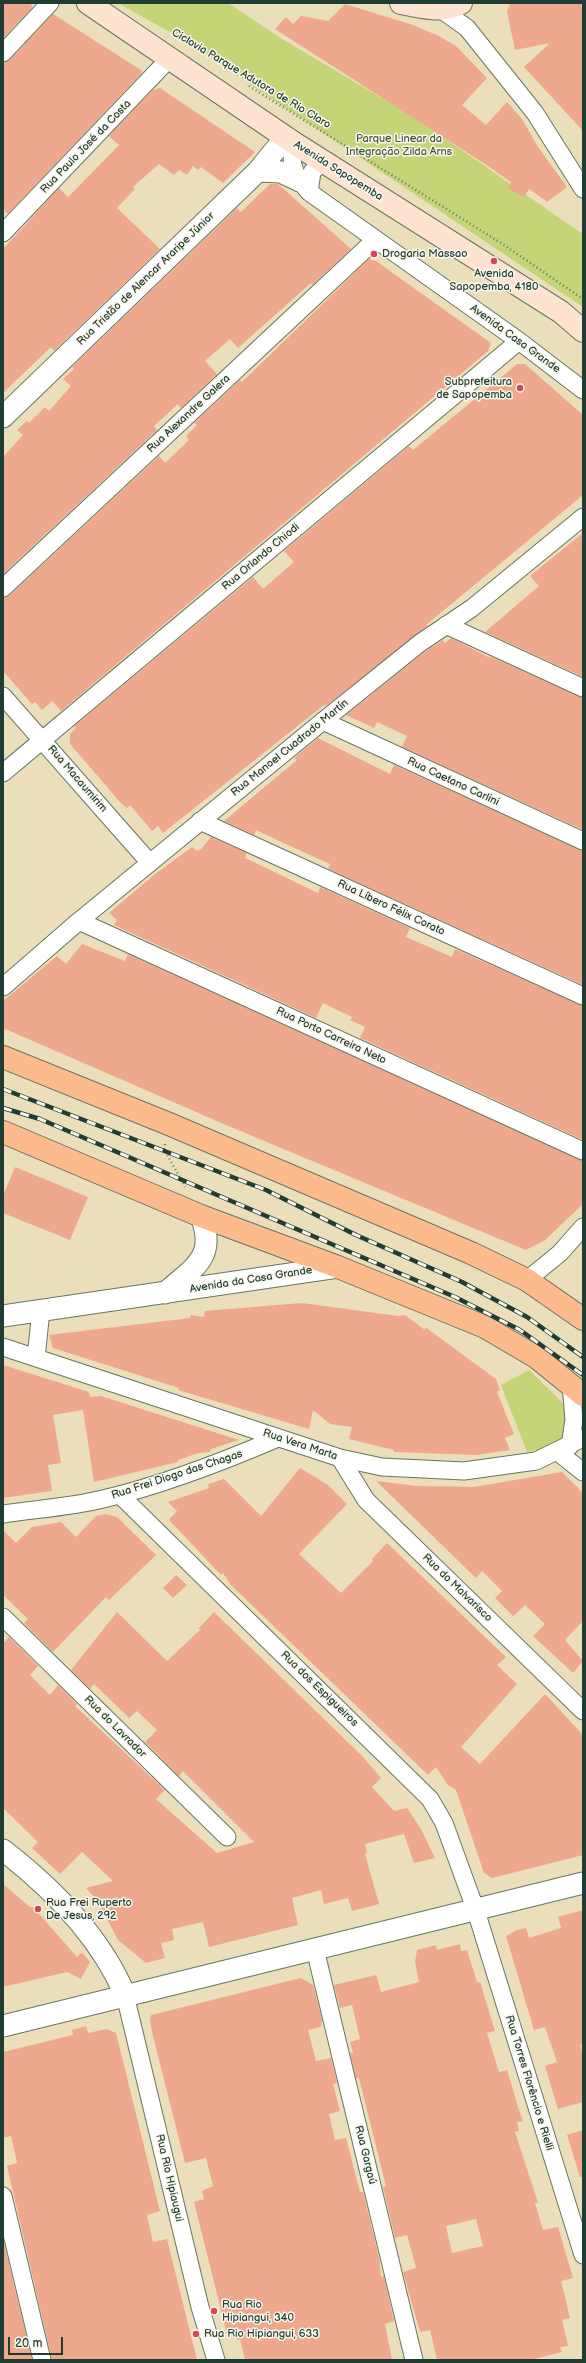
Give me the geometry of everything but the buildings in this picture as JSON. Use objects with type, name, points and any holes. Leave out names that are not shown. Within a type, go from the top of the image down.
[{"type":"main road","points":[[401,3],[424,8],[460,11]]},
{"type":"main road","name":"Avenida Sapopemba","points":[[92,5],[168,60],[289,140],[561,312],[583,331]]},
{"type":"main road","points":[[3,1057],[170,1124],[471,1253],[527,1280],[583,1319]]},
{"type":"main road","points":[[3,1132],[201,1216],[338,1267],[486,1327],[536,1357],[577,1389]]},
{"type":"street","points":[[3,53],[50,3]]},
{"type":"street","points":[[460,11],[536,113],[583,188]]},
{"type":"street","name":"Rua Paulo José da Costa","points":[[3,233],[168,60]]},
{"type":"street","points":[[289,140],[292,164],[305,186]]},
{"type":"street","name":"Rua Tristão de Alencar Araripe Júnior","points":[[3,416],[289,140]]},
{"type":"street","points":[[305,186],[312,172],[322,161]]},
{"type":"street","points":[[258,171],[281,172],[305,186]]},
{"type":"street","name":"Avenida Casa Grande","points":[[305,186],[375,240],[519,341],[583,390]]},
{"type":"street","name":"Rua Alexandre Galera","points":[[3,588],[375,240]]},
{"type":"street","name":"Rua Orlando Chiodi","points":[[3,774],[519,341]]},
{"type":"street","name":"Rua Manoel Cuadrado Martín","points":[[3,987],[79,921],[323,721],[420,643],[472,608],[583,517]]},
{"type":"street","points":[[446,625],[583,688]]},
{"type":"street","name":"Rua Macaumirim","points":[[3,696],[150,863]]},
{"type":"street","name":"Rua Caetano Carlini","points":[[323,721],[583,841]]},
{"type":"street","name":"Rua Líbero Félix Corato","points":[[200,821],[583,996]]},
{"type":"street","name":"Rua Porto Carreira Neto","points":[[79,921],[583,1150]]},
{"type":"street","name":"Avenida da Casa Grande","points":[[165,1293],[200,1261],[206,1250],[208,1239],[201,1216]]},
{"type":"street","points":[[527,1280],[560,1253],[583,1227]]},
{"type":"street","name":"Avenida da Casa Grande","points":[[3,1316],[338,1267]]},
{"type":"street","points":[[36,1358],[41,1310]]},
{"type":"street","name":"Rua Vera Marta","points":[[3,1347],[340,1458],[382,1467],[464,1470],[536,1461],[570,1445]]},
{"type":"street","points":[[577,1389],[570,1445],[583,1472]]},
{"type":"street","name":"Rua Frei Diogo das Chagas","points":[[3,1514],[101,1500],[120,1495],[240,1455],[278,1438]]},
{"type":"street","name":"Rua do Malvarisco","points":[[340,1458],[366,1500],[583,1711]]},
{"type":"street","name":"Rua dos Espigueiros","points":[[120,1495],[430,1799],[444,1823],[476,1911]]},
{"type":"street","name":"Rua do Lavrador","points":[[3,1617],[227,1837]]},
{"type":"street","points":[[3,1850],[76,1917],[116,1972],[125,1995]]},
{"type":"street","points":[[3,2026],[125,1995],[476,1911],[583,1883]]},
{"type":"street","name":"Rua Torres Florêncio e Rielli","points":[[476,1911],[583,2255]]},
{"type":"street","name":"Rua Gargaú","points":[[315,1949],[414,2360]]},
{"type":"street","name":"Rua Rio Hipiaugui","points":[[125,1995],[200,2307],[216,2360]]},
{"type":"street","points":[[3,2196],[42,2360]]},
{"type":"path","name":"Ciclovia Parque Adutora de Rio Claro","points":[[245,84],[501,243],[583,299]]},
{"type":"path","points":[[170,1124],[164,1149],[185,1188]]},
{"type":"green space","name":"Parque Linear da Integração Zilda Arns","points":[[118,3],[228,3],[282,39],[414,117],[581,233],[583,232],[583,307],[186,41]]},
{"type":"green space","points":[[529,1370],[568,1408],[564,1438],[547,1448],[527,1452],[501,1385]]},
{"type":"railway","points":[[3,1089],[266,1190],[356,1235],[462,1282],[527,1317],[583,1357]]},
{"type":"railway","points":[[3,1108],[40,1119],[455,1297],[520,1330],[583,1375]]},
{"type":"place","name":"Drogaria Massao","points":[[374,254]]},
{"type":"place","name":"Avenida Sapopemba, 4180","points":[[494,261]]},
{"type":"place","name":"Subprefeitura de Sapopemba","points":[[520,388]]},
{"type":"place","name":"Rua Frei Ruperto De Jesus, 292","points":[[38,1909]]},
{"type":"place","name":"Rua Rio Hipiangui, 340","points":[[214,2311]]},
{"type":"place","name":"Rua Rio Hipiangui, 633","points":[[196,2334]]}]
